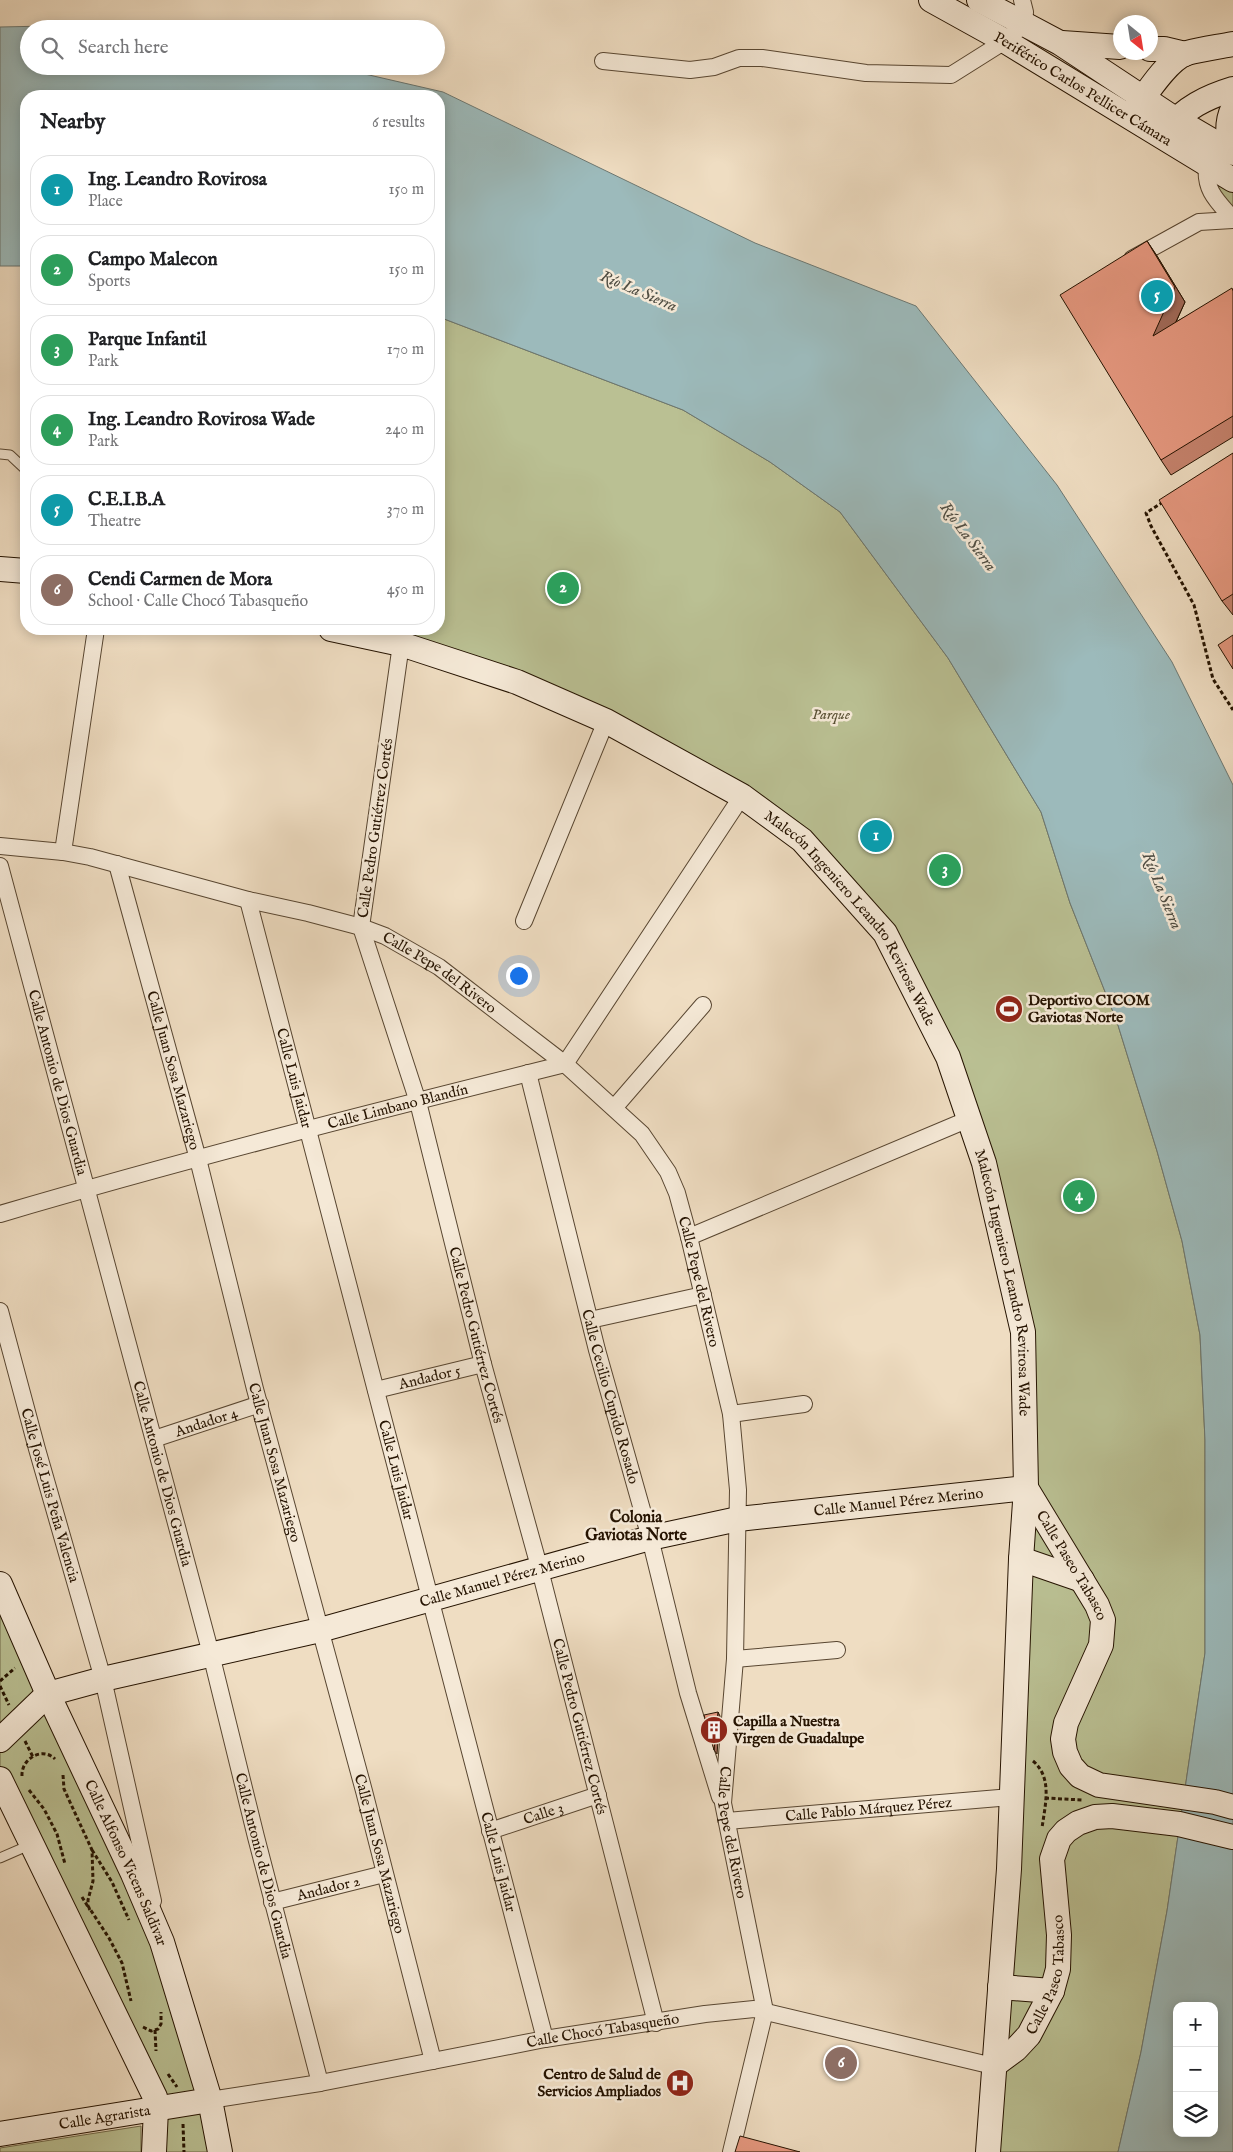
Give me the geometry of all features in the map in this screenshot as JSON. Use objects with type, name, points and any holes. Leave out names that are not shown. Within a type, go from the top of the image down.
[{"type":"main road","name":"Periférico Carlos Pellicer Cámara","points":[[931,0],[1005,41],[1137,107]]},
{"type":"main road","name":"Periférico Carlos Pellicer Cámara","points":[[979,0],[1060,42],[1137,107],[1168,128],[1207,165],[1233,180]]},
{"type":"main road","points":[[1060,42],[1113,46]]},
{"type":"main road","points":[[1137,107],[1173,62],[1185,54],[1233,44]]},
{"type":"main road","points":[[1158,49],[1185,54]]},
{"type":"main road","points":[[1168,128],[1194,104],[1233,89]]},
{"type":"main road","points":[[1232,152],[1227,132],[1233,108]]},
{"type":"main road","name":"Periférico Carlos Pellicer Cámara","points":[[1168,128],[1232,152]]},
{"type":"main road","points":[[0,569],[20,571]]},
{"type":"main road","name":"Malecón Ingeniero Leandro Revirosa Wade","points":[[359,635],[401,644],[517,682],[606,721],[742,796],[802,840],[885,933],[948,1057],[984,1163],[1023,1332],[1026,1488],[1020,1559],[1008,1869],[988,2152]]},
{"type":"main road","name":"Calle Manuel Pérez Merino","points":[[0,1740],[48,1694],[103,1679],[320,1630],[650,1538],[738,1519],[1026,1488]]},
{"type":"main road","name":"Calle Paseo Tabasco","points":[[1026,1488],[1104,1620],[1101,1645],[1066,1723],[1063,1739],[1065,1752],[1071,1766],[1089,1782],[1115,1788],[1215,1802],[1233,1807]]},
{"type":"main road","points":[[1020,1559],[1082,1580]]},
{"type":"main road","name":"Calle Alfonso Vicens Saldivar","points":[[0,1584],[48,1694],[133,1874],[162,1942],[196,2108],[220,2152]]},
{"type":"main road","points":[[0,1779],[155,2096],[154,2152]]},
{"type":"main road","name":"Calle Paseo Tabasco","points":[[993,2066],[1016,2049],[1029,2035],[1052,1991],[1058,1969],[1059,1935],[1052,1868],[1054,1849],[1059,1838],[1078,1823],[1095,1817],[1112,1816],[1179,1824],[1233,1837]]},
{"type":"main road","points":[[1000,1987],[1052,1991]]},
{"type":"main road","name":"Calle Agrarista","points":[[0,2134],[156,2109],[196,2108]]},
{"type":"street","points":[[602,61],[690,70],[714,66],[739,58],[762,58],[866,73],[951,75],[1005,41],[1024,24],[1025,12],[1022,0]]},
{"type":"street","points":[[1207,165],[1205,179],[1207,185],[1233,220]]},
{"type":"street","points":[[1117,267],[1199,222],[1233,220]]},
{"type":"street","points":[[63,852],[95,635]]},
{"type":"street","name":"Calle Pedro Gutiérrez Cortés","points":[[401,644],[361,927],[418,1102],[484,1364],[540,1570],[656,2023]]},
{"type":"street","points":[[524,920],[606,721]]},
{"type":"street","points":[[565,1064],[742,796]]},
{"type":"street","name":"Calle Pepe del Rivero","points":[[0,846],[63,852],[117,864],[248,900],[361,927],[385,936],[438,966],[565,1064],[650,1142],[668,1172],[677,1193],[689,1237],[731,1414],[738,1490],[735,1658],[723,1804],[765,2011],[731,2152]]},
{"type":"street","name":"Calle Juan Sosa Mazariego","points":[[117,864],[198,1159],[260,1404],[433,2061]]},
{"type":"street","name":"Calle Antonio de Dios Guardia","points":[[0,866],[211,1654],[272,1902],[320,2083]]},
{"type":"street","name":"Calle Luis Jaidar","points":[[248,900],[545,2039]]},
{"type":"street","points":[[614,1108],[702,1005]]},
{"type":"street","name":"Calle Limbano Blandín","points":[[0,1214],[87,1188],[307,1129],[565,1064]]},
{"type":"street","name":"Calle Cecilio Cupido Rosado","points":[[528,1073],[590,1320],[650,1538],[688,1693],[723,1804]]},
{"type":"street","points":[[689,1237],[969,1119]]},
{"type":"street","points":[[590,1320],[703,1295]]},
{"type":"street","name":"Calle José Luis Peña Valencia","points":[[0,1310],[36,1449],[103,1679],[162,1942]]},
{"type":"street","name":"Andador 5","points":[[376,1390],[484,1364]]},
{"type":"street","name":"Andador 4","points":[[154,1439],[260,1404]]},
{"type":"street","points":[[731,1414],[804,1404]]},
{"type":"street","points":[[735,1658],[837,1650]]},
{"type":"street","name":"Calle 3","points":[[490,1831],[598,1795]]},
{"type":"street","name":"Calle Pablo Márquez Pérez","points":[[727,1821],[1011,1797]]},
{"type":"street","name":"Andador 2","points":[[272,1902],[384,1874]]},
{"type":"street","name":"Calle Chocó Tabasqueño","points":[[196,2108],[545,2039],[735,2010],[765,2011],[993,2066]]},
{"type":"lane","points":[[0,454],[10,455],[20,464]]},
{"type":"lane","points":[[0,1858],[32,1844]]},
{"type":"path","points":[[1170,498],[1146,513],[1151,526],[1194,605],[1213,679],[1233,710]]},
{"type":"path","points":[[11,1659],[18,1675]]},
{"type":"path","points":[[0,1682],[15,1668]]},
{"type":"path","points":[[0,1686],[10,1705]]},
{"type":"path","points":[[5,1710],[15,1700]]},
{"type":"path","points":[[1013,1750],[1034,1762],[1041,1768],[1045,1777],[1046,1792],[1040,1835]]},
{"type":"path","points":[[58,1762],[50,1754],[45,1753],[28,1759],[21,1774],[25,1784],[44,1809],[57,1834],[67,1870]]},
{"type":"path","points":[[63,1773],[64,1789],[92,1850],[112,1882],[131,1924]]},
{"type":"path","points":[[90,1910],[88,1903],[93,1882],[92,1850]]},
{"type":"path","points":[[82,1896],[109,1938],[122,1963],[133,2009]]},
{"type":"path","points":[[140,2022],[146,2029],[155,2030],[162,2024],[161,2007]]},
{"type":"path","points":[[155,2030],[158,2059]]},
{"type":"path","points":[[163,2067],[196,2108],[183,2122],[184,2152]]},
{"type":"green space","points":[[1207,165],[1233,180],[1233,219]]},
{"type":"green space","name":"Parque","points":[[445,319],[683,410],[770,462],[840,512],[948,658],[1041,812],[1070,903],[1117,1022],[1157,1151],[1182,1241],[1200,1335],[1205,1440],[1205,1653],[1167,1911],[1141,2052],[1118,2152],[988,2152],[1023,1332],[969,1119],[885,933],[802,840],[606,721],[349,635],[445,635]]},
{"type":"green space","points":[[0,1600],[37,1691],[0,1729]]},
{"type":"green space","points":[[45,1704],[165,1974],[200,2094],[164,2099],[0,1771],[0,1745]]},
{"type":"green space","points":[[205,2109],[214,2152],[164,2152],[166,2116]]},
{"type":"green space","points":[[141,2126],[141,2152],[0,2152],[0,2148]]},
{"type":"water","points":[[0,27],[20,27],[20,75],[369,75],[434,90],[20,90],[20,266],[0,266]]},
{"type":"water","name":"Río La Sierra","points":[[445,93],[755,243],[916,306],[1057,485],[1172,662],[1233,785],[1233,2152],[1118,2152],[1141,2052],[1167,1911],[1205,1653],[1205,1440],[1200,1335],[1182,1241],[1157,1151],[1117,1022],[1070,903],[1041,812],[948,658],[840,512],[770,462],[683,410],[445,319]]},
{"type":"building","points":[[1147,241],[1175,287],[1153,336],[1232,288],[1233,291],[1233,416],[1161,460],[1060,295]]},
{"type":"building","points":[[1233,453],[1233,594],[1222,601],[1159,500]]},
{"type":"building","points":[[1233,635],[1233,669],[1218,645]]},
{"type":"building","name":"Capilla a Nuestra Virgen de Guadalupe","points":[[718,1712],[714,1750],[704,1715]]},
{"type":"building","points":[[740,2136],[800,2152],[735,2152]]},
{"type":"place","name":"C.E.I.B.A","points":[[1157,296]]},
{"type":"place","name":"Campo Malecon","points":[[563,588]]},
{"type":"place","name":"Ing. Leandro Rovirosa","points":[[876,836]]},
{"type":"place","name":"Parque Infantil","points":[[945,870]]},
{"type":"place","name":"Deportivo CICOM Gaviotas Norte","points":[[1009,1009]]},
{"type":"place","name":"Ing. Leandro Rovirosa Wade","points":[[1079,1196]]},
{"type":"place","name":"Capilla a Nuestra Virgen de Guadalupe","points":[[714,1730]]},
{"type":"place","name":"Cendi Carmen de Mora","points":[[841,2063]]},
{"type":"place","name":"Centro de Salud de Servicios Ampliados","points":[[680,2083]]},
{"type":"district","name":"Colonia Gaviotas Norte","points":[[636,1525]]}]
